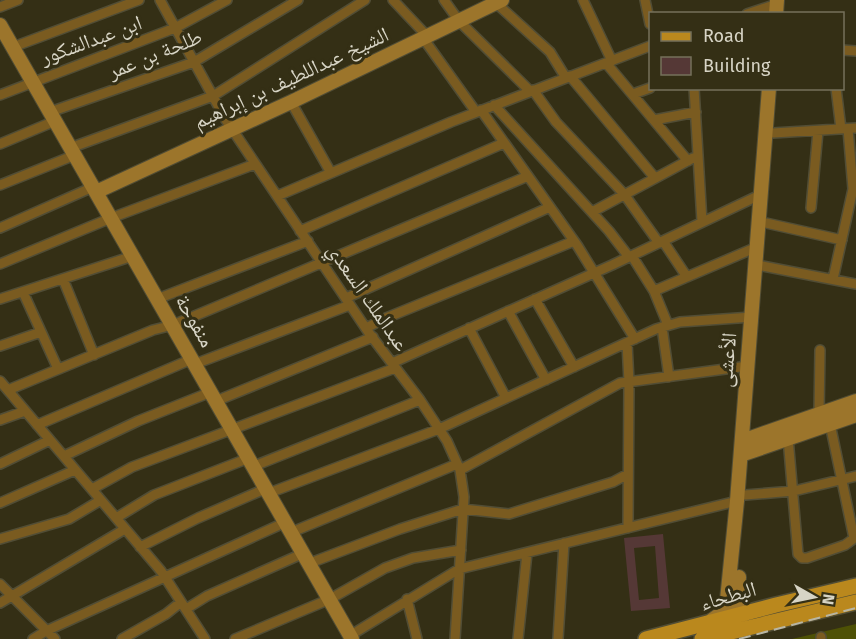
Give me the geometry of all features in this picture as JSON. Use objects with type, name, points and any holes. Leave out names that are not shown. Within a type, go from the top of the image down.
[{"type":"main road","name":"البطحاء","points":[[704,632],[743,615],[776,605],[856,586]]},
{"type":"main road","name":"البطحاء","points":[[646,639],[704,632],[856,602]]},
{"type":"street","points":[[0,7],[18,0]]},
{"type":"street","points":[[13,47],[139,0]]},
{"type":"street","name":"عبدالملك السعدي","points":[[160,0],[231,129],[372,337],[420,400],[447,441],[458,467],[464,497],[455,639]]},
{"type":"street","name":"ابن عبدالشكور","points":[[0,95],[175,28],[227,0]]},
{"type":"street","name":"طلحة بن عمر","points":[[0,144],[52,116],[194,62],[298,0]]},
{"type":"street","points":[[0,184],[73,151],[213,96],[365,0]]},
{"type":"street","points":[[393,0],[425,37],[574,241],[631,341],[628,528]]},
{"type":"street","points":[[444,0],[459,21],[532,91],[556,122],[624,195],[687,277]]},
{"type":"street","points":[[583,0],[609,62],[688,161]]},
{"type":"street","points":[[645,0],[649,16]]},
{"type":"street","points":[[499,1],[550,52],[568,77],[655,178]]},
{"type":"street","name":"الشيخ عبداللطيف بن إبراهيم","points":[[94,189],[291,102],[499,1]]},
{"type":"street","points":[[755,12],[779,6]]},
{"type":"street","name":"منفوحة","points":[[0,25],[351,637]]},
{"type":"street","points":[[277,196],[479,111],[649,47]]},
{"type":"street","points":[[633,94],[649,89]]},
{"type":"street","points":[[694,90],[702,222]]},
{"type":"street","name":"الأعشى","points":[[745,447],[748,366],[770,90]]},
{"type":"street","name":"الأعشى","points":[[743,615],[737,607],[741,498],[776,90]]},
{"type":"street","points":[[833,279],[854,189],[848,129],[837,90]]},
{"type":"street","points":[[291,102],[331,173]]},
{"type":"street","points":[[494,105],[609,231],[630,256],[654,291],[665,326],[669,377]]},
{"type":"street","points":[[654,120],[696,112]]},
{"type":"street","points":[[773,133],[848,129]]},
{"type":"street","points":[[811,208],[818,131]]},
{"type":"street","points":[[300,231],[504,143]]},
{"type":"street","points":[[592,212],[698,156]]},
{"type":"street","points":[[0,264],[111,218],[255,164]]},
{"type":"street","points":[[8,390],[153,330],[173,326],[528,176]]},
{"type":"street","points":[[0,228],[94,189]]},
{"type":"street","points":[[92,489],[132,467],[394,365],[469,328],[762,194]]},
{"type":"street","points":[[37,425],[348,301],[550,207]]},
{"type":"street","points":[[766,223],[842,240]]},
{"type":"street","points":[[366,328],[574,241]]},
{"type":"street","points":[[157,299],[308,242]]},
{"type":"street","points":[[654,291],[758,247]]},
{"type":"street","points":[[0,299],[133,256]]},
{"type":"street","points":[[762,266],[856,284]]},
{"type":"street","points":[[63,279],[94,355]]},
{"type":"street","points":[[23,292],[58,369]]},
{"type":"street","points":[[535,299],[574,367]]},
{"type":"street","points":[[508,311],[546,380]]},
{"type":"street","points":[[140,547],[198,518],[439,429],[665,326],[680,322],[752,317]]},
{"type":"street","points":[[469,328],[506,398]]},
{"type":"street","points":[[0,345],[41,332]]},
{"type":"street","points":[[64,456],[138,421],[214,396],[372,337]]},
{"type":"street","points":[[788,438],[798,554],[802,558],[807,558],[845,545],[855,538],[825,419],[820,350]]},
{"type":"street","points":[[33,639],[46,630],[289,527],[458,467],[620,383],[748,366]]},
{"type":"street","points":[[0,381],[165,578],[203,638]]},
{"type":"street","points":[[116,518],[154,495],[420,400]]},
{"type":"street","points":[[745,447],[788,438],[856,402]]},
{"type":"street","points":[[0,420],[25,411]]},
{"type":"street","points":[[745,447],[825,419],[856,415]]},
{"type":"street","points":[[0,464],[50,440]]},
{"type":"street","points":[[0,503],[75,470]]},
{"type":"street","points":[[122,639],[183,606],[307,558],[463,509],[509,514],[613,482],[628,474]]},
{"type":"street","points":[[351,637],[407,599],[459,569],[741,498],[794,491],[856,476]]},
{"type":"street","name":"الأعشى","points":[[704,632],[726,610],[741,498]]},
{"type":"street","points":[[0,539],[69,519],[101,500]]},
{"type":"street","points":[[0,603],[125,529]]},
{"type":"street","points":[[558,639],[564,543]]},
{"type":"street","points":[[235,639],[330,599],[385,568],[413,558],[461,550]]},
{"type":"street","points":[[518,639],[527,553]]},
{"type":"street","points":[[0,584],[55,639]]},
{"type":"street","points":[[407,599],[417,639]]},
{"type":"shaded area","points":[[856,624],[856,639],[792,639]]},
{"type":"building","points":[[663,534],[670,608],[631,611],[624,538]],"holes":[[[655,546],[659,598],[639,600],[634,548]]]},
{"type":"railway","points":[[739,639],[856,608]]}]
